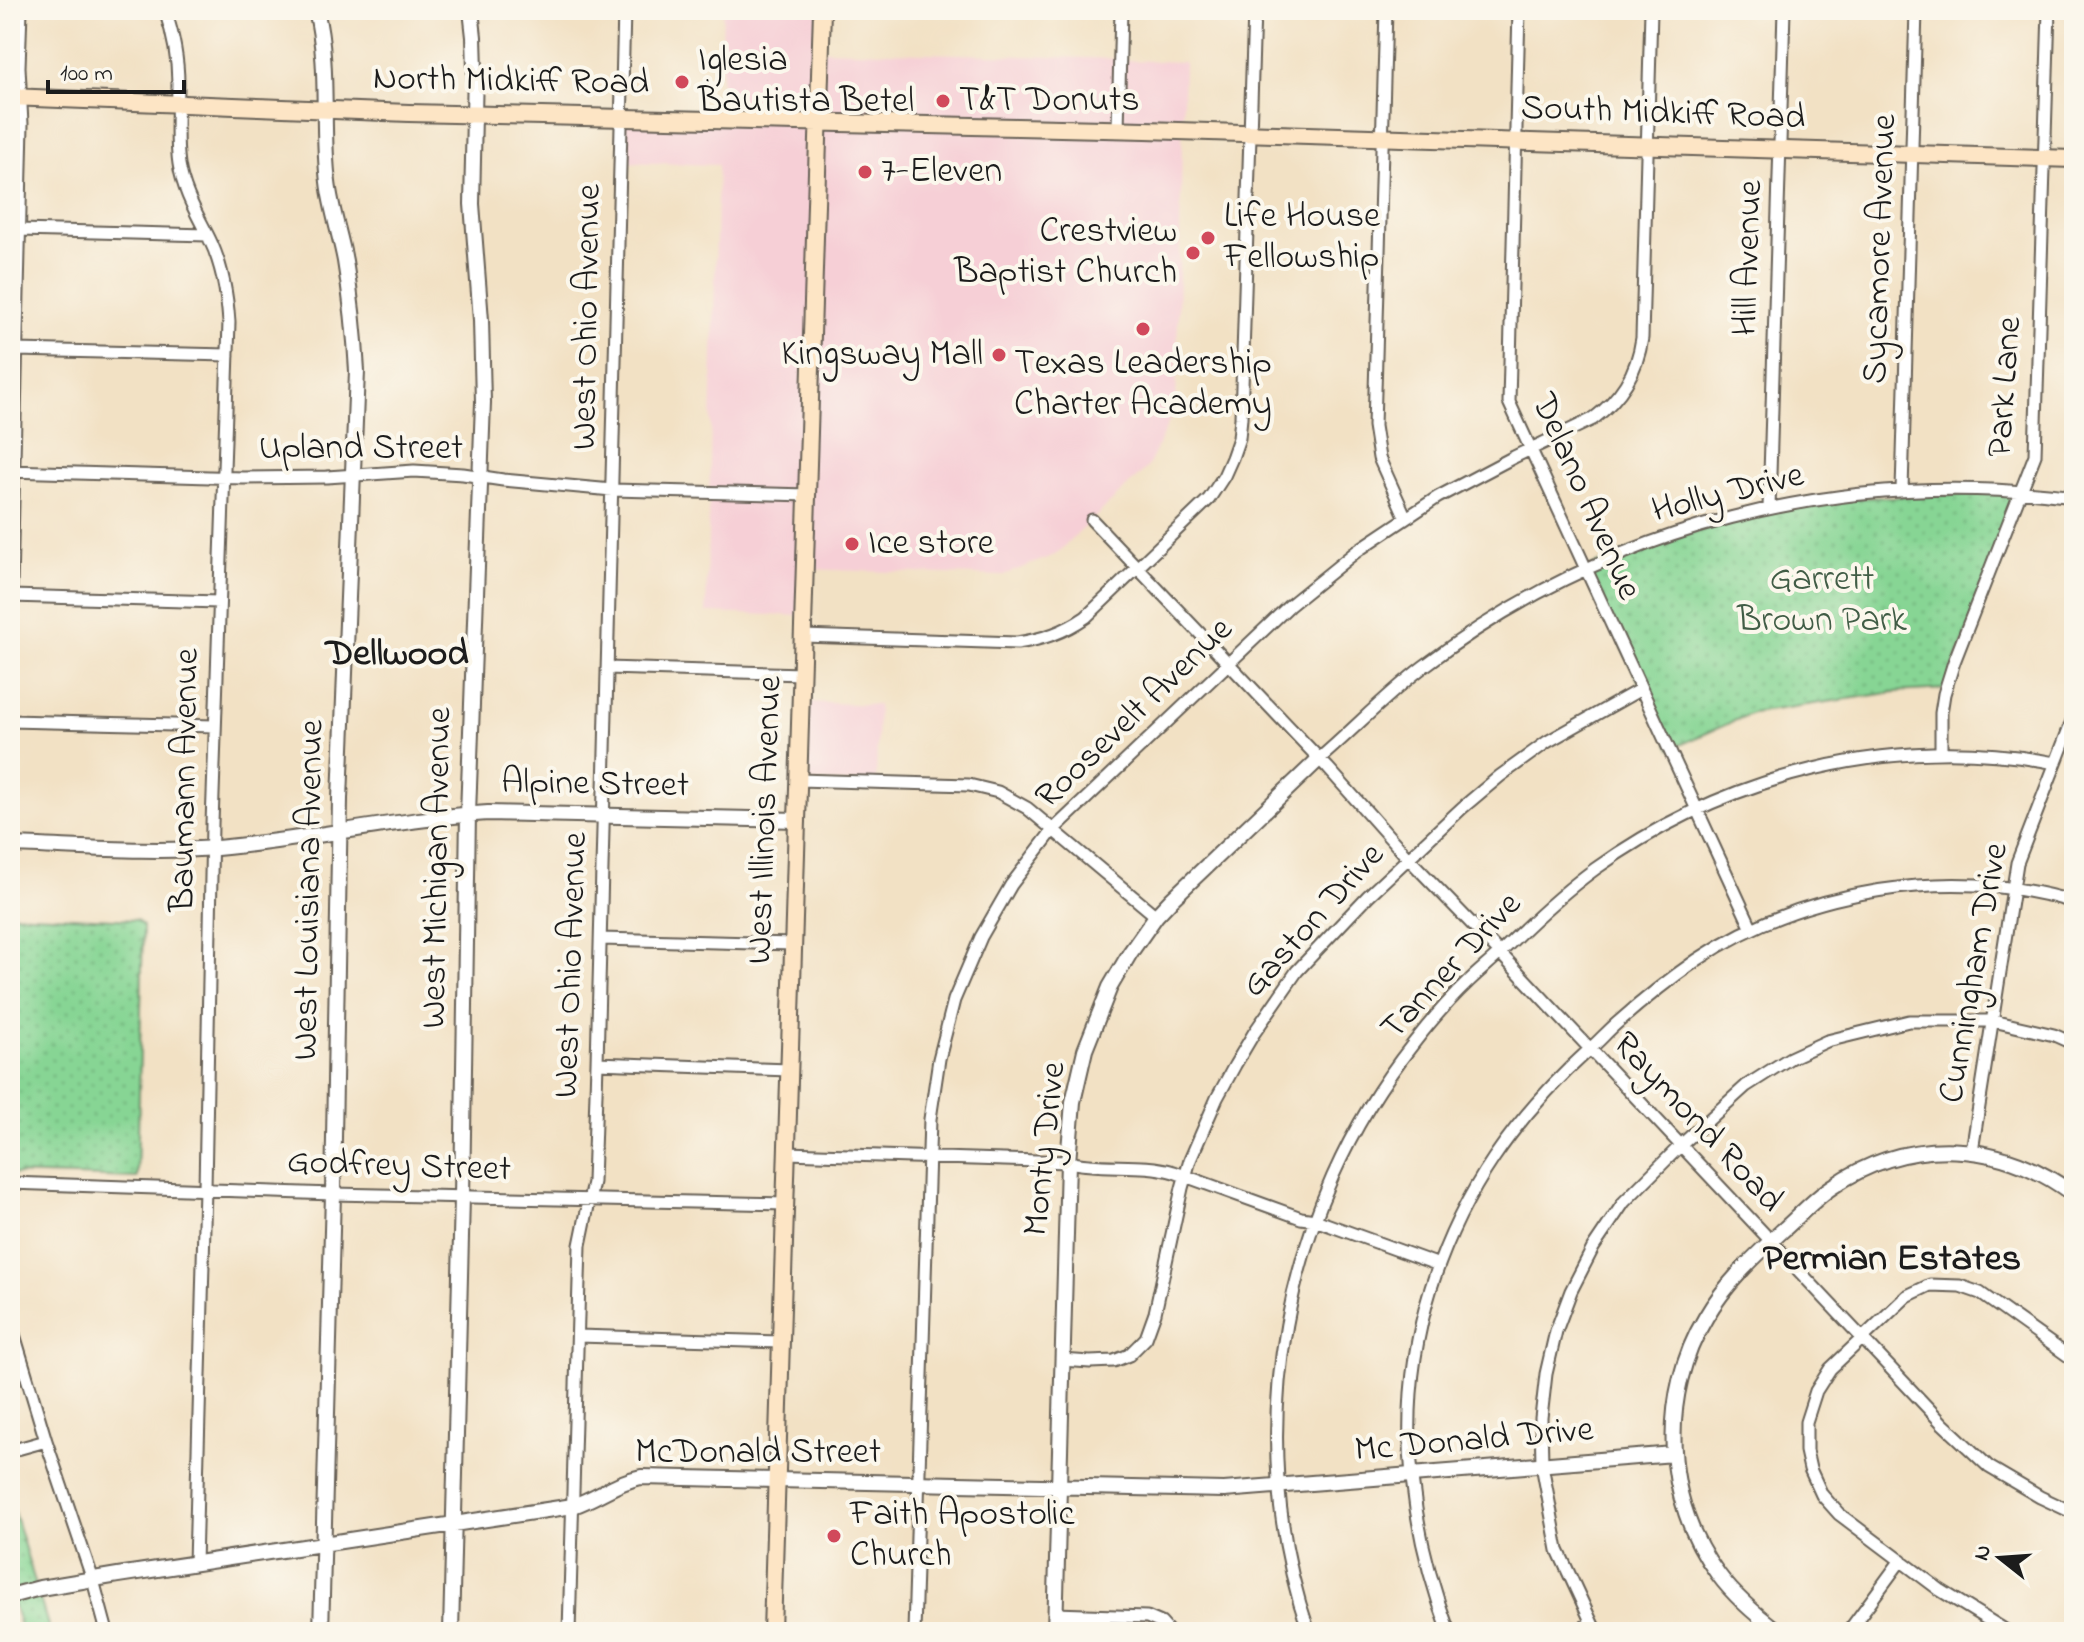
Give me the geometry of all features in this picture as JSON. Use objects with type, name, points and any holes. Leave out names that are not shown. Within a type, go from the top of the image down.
[{"type":"main road","name":"West Illinois Avenue","points":[[772,1632],[822,10]]},
{"type":"main road","name":"North Midkiff Road","points":[[15,97],[473,114],[1251,133]]},
{"type":"main road","name":"South Midkiff Road","points":[[1251,133],[2074,159]]},
{"type":"street","points":[[10,628],[22,124],[15,97],[21,10]]},
{"type":"street","name":"Baumann Avenue","points":[[165,10],[177,62],[176,135],[181,173],[191,206],[219,264],[229,322],[215,726],[195,1564]]},
{"type":"street","name":"West Louisiana Avenue","points":[[316,10],[325,64],[328,184],[354,321],[357,371],[340,799],[321,1632]]},
{"type":"street","name":"West Michigan Avenue","points":[[451,1632],[468,814],[482,457],[483,374],[472,204],[474,37],[471,10]]},
{"type":"street","name":"West Ohio Avenue","points":[[569,1632],[580,1245],[593,1182],[624,10]]},
{"type":"street","points":[[1118,129],[1121,10]]},
{"type":"street","points":[[803,636],[1017,643],[1059,633],[1081,620],[1209,499],[1228,468],[1239,438],[1241,418],[1254,10]]},
{"type":"street","points":[[1386,10],[1374,426],[1379,458],[1406,518]]},
{"type":"street","name":"Delano Avenue","points":[[1519,10],[1508,394],[1512,413],[1752,929]]},
{"type":"street","name":"Roosevelt Avenue","points":[[914,1632],[932,1102],[939,1059],[963,976],[1007,892],[1053,830],[1316,584],[1406,518],[1453,489],[1583,425],[1602,413],[1621,393],[1634,371],[1642,338],[1651,10]]},
{"type":"street","name":"Hill Avenue","points":[[1769,508],[1784,10]]},
{"type":"street","name":"Sycamore Avenue","points":[[1902,490],[1916,10]]},
{"type":"street","name":"Park Lane","points":[[1941,753],[1944,694],[2032,467],[2036,447],[2049,10]]},
{"type":"street","points":[[20,230],[207,235]]},
{"type":"street","points":[[17,350],[228,355]]},
{"type":"street","name":"Upland Street","points":[[12,471],[327,477],[414,471],[612,490],[808,495]]},
{"type":"street","name":"Holly Drive","points":[[1319,759],[1376,706],[1475,630],[1529,598],[1631,549],[1722,519],[1816,499],[1902,490],[1961,489],[2074,497]]},
{"type":"street","name":"Raymond Road","points":[[1092,520],[1943,1424],[1989,1467],[2074,1513]]},
{"type":"street","points":[[11,596],[219,602]]},
{"type":"street","points":[[607,668],[802,674]]},
{"type":"street","name":"Gaston Drive","points":[[1062,1360],[1114,1361],[1129,1355],[1146,1338],[1155,1313],[1185,1176],[1207,1121],[1254,1033],[1297,971],[1408,858],[1500,776],[1547,742],[1641,689]]},
{"type":"street","name":"Cunningham Drive","points":[[1972,1151],[2019,857],[2074,716]]},
{"type":"street","points":[[10,721],[215,726]]},
{"type":"street","name":"Tanner Drive","points":[[1309,1632],[1291,1565],[1279,1487],[1278,1398],[1292,1300],[1315,1220],[1352,1138],[1414,1043],[1451,1000],[1552,903],[1635,843],[1697,809],[1755,785],[1815,768],[1876,757],[1941,753],[2005,756],[2055,763]]},
{"type":"street","name":"Monty Drive","points":[[1055,1632],[1068,1162],[1073,1102],[1091,1031],[1116,976],[1156,916],[1319,759]]},
{"type":"street","points":[[798,780],[982,787],[1015,800],[1156,916]]},
{"type":"street","name":"Alpine Street","points":[[10,845],[154,850],[212,848],[488,813],[798,820]]},
{"type":"street","points":[[1449,1632],[1425,1559],[1416,1515],[1411,1476],[1410,1412],[1414,1368],[1422,1324],[1439,1265],[1464,1207],[1502,1144],[1542,1095],[1654,991],[1697,960],[1752,929],[1787,914],[1827,901],[1892,889],[1958,885],[2013,890],[2074,902]]},
{"type":"street","points":[[601,939],[794,944]]},
{"type":"street","points":[[1575,1632],[1593,1628],[1558,1550],[1542,1465],[1541,1418],[1546,1374],[1556,1331],[1571,1291],[1593,1248],[1624,1202],[1746,1086],[1790,1058],[1827,1041],[1909,1021],[1993,1021],[2054,1035],[2074,1044]]},
{"type":"street","points":[[597,1063],[790,1070]]},
{"type":"street","points":[[1779,1632],[1750,1611],[1726,1583],[1697,1540],[1679,1489],[1674,1454],[1676,1397],[1684,1365],[1707,1314],[1727,1287],[1829,1189],[1859,1171],[1894,1157],[1935,1150],[1972,1151],[2036,1171],[2074,1195]]},
{"type":"street","points":[[787,1153],[1068,1162],[1169,1170],[1439,1265]]},
{"type":"street","name":"Godfrey Street","points":[[10,1183],[786,1204]]},
{"type":"street","points":[[2008,1632],[1940,1590],[1828,1503],[1810,1469],[1806,1451],[1806,1422],[1816,1391],[1830,1369],[1907,1296],[1930,1285],[1967,1288],[1987,1298],[2074,1360]]},
{"type":"street","points":[[10,1321],[107,1632]]},
{"type":"street","points":[[578,1336],[781,1342]]},
{"type":"street","points":[[10,1451],[46,1441]]},
{"type":"street","name":"Mc Donald Drive","points":[[1279,1487],[1674,1454]]},
{"type":"street","name":"McDonald Street","points":[[10,1596],[40,1588],[573,1506],[641,1477],[1211,1490],[1279,1487]]},
{"type":"street","points":[[1848,1632],[1901,1560]]},
{"type":"street","points":[[1055,1614],[1147,1617],[1161,1623],[1169,1632]]},
{"type":"shaded area","points":[[723,10],[822,10],[823,50],[1184,62],[1176,406],[1148,467],[1055,555],[1001,576],[809,569],[807,616],[706,613],[718,165],[621,162],[622,114],[720,117]]},
{"type":"shaded area","points":[[804,702],[878,705],[876,783],[801,781]]},
{"type":"green space","name":"Garrett Brown Park","points":[[2021,492],[1945,689],[1895,692],[1752,713],[1671,749],[1585,569],[1633,549],[1811,500]]},
{"type":"green space","points":[[10,914],[136,920],[143,926],[137,1178],[10,1174]]},
{"type":"green space","points":[[10,1499],[50,1632],[22,1632],[10,1594]]},
{"type":"place","name":"Iglesia Bautista Betel","points":[[682,82]]},
{"type":"place","name":"T&T Donuts","points":[[943,101]]},
{"type":"place","name":"7-Eleven","points":[[865,172]]},
{"type":"place","name":"Life House Fellowship","points":[[1208,238]]},
{"type":"place","name":"Crestview Baptist Church","points":[[1193,253]]},
{"type":"place","name":"Texas Leadership Charter Academy","points":[[1143,329]]},
{"type":"place","name":"Kingsway Mall","points":[[999,355]]},
{"type":"place","name":"Ice store","points":[[852,544]]},
{"type":"place","name":"Faith Apostolic Church","points":[[834,1536]]},
{"type":"district","name":"Dellwood","points":[[397,655]]},
{"type":"district","name":"Permian Estates","points":[[1892,1260]]}]
